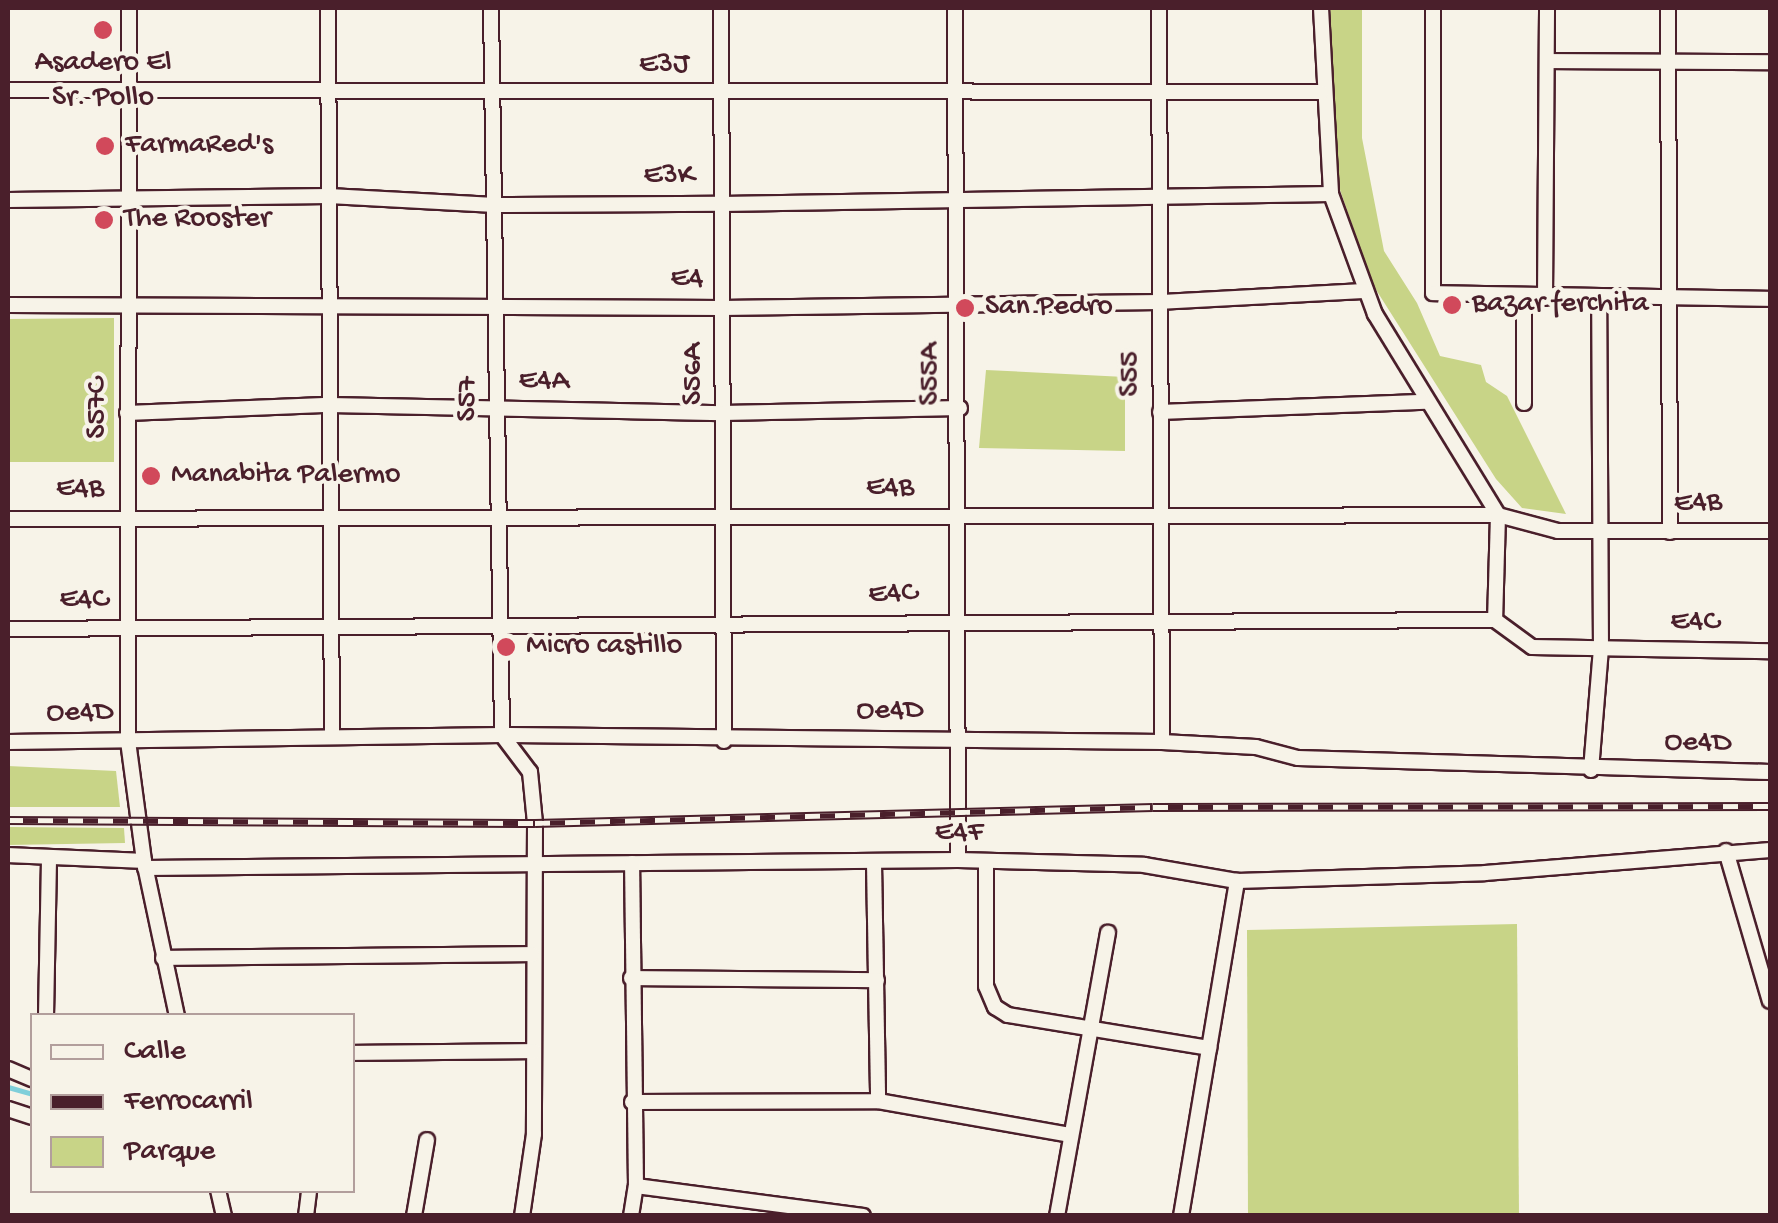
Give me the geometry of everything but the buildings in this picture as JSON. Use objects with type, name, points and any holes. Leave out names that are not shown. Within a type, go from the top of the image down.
[{"type":"street","name":"S57C","points":[[128,8],[128,741],[144,864],[176,1013]]},
{"type":"street","points":[[328,8],[332,737]]},
{"type":"street","name":"S57","points":[[491,8],[490,94],[498,307],[496,628],[502,735]]},
{"type":"street","name":"S56A","points":[[721,8],[724,741]]},
{"type":"street","name":"S55A","points":[[955,8],[960,304],[958,860]]},
{"type":"street","name":"S55","points":[[1159,8],[1162,742]]},
{"type":"street","points":[[1322,8],[1321,92],[1331,194],[1366,291],[1424,402],[1498,515],[1495,620]]},
{"type":"street","points":[[1433,8],[1432,287],[1438,296],[1770,299]]},
{"type":"street","points":[[1546,298],[1547,8]]},
{"type":"street","points":[[1668,8],[1670,532]]},
{"type":"street","points":[[1548,61],[1770,62]]},
{"type":"street","name":"E3J","points":[[8,90],[328,88],[490,94],[957,94],[1158,89],[1321,92]]},
{"type":"street","name":"E3K","points":[[8,200],[329,196],[495,205],[722,204],[956,196],[1331,194]]},
{"type":"street","name":"E4","points":[[8,305],[722,308],[1160,302],[1366,291]]},
{"type":"street","points":[[1524,298],[1524,403]]},
{"type":"street","points":[[1591,770],[1601,649],[1599,298]]},
{"type":"street","points":[[1160,412],[1424,402]]},
{"type":"street","name":"E4A","points":[[126,412],[330,405],[722,413],[960,408]]},
{"type":"street","name":"E4B","points":[[8,518],[1498,515],[1558,531],[1770,531]]},
{"type":"street","name":"E4C","points":[[8,628],[723,628],[958,621],[1495,620],[1532,647],[1770,651]]},
{"type":"street","points":[[502,735],[533,782],[534,1134],[522,1216]]},
{"type":"street","name":"Oe4D","points":[[8,742],[502,735],[724,741],[1162,742],[1256,746],[1298,758],[1591,770],[1770,772]]},
{"type":"street","points":[[1726,850],[1770,1001]]},
{"type":"street","name":"E4F","points":[[8,854],[144,864],[958,860],[1144,865],[1237,881],[1485,872],[1726,850],[1770,850]]},
{"type":"street","points":[[46,1013],[50,859]]},
{"type":"street","points":[[986,862],[986,986],[995,1007],[1008,1015],[1209,1048]]},
{"type":"street","points":[[630,1216],[636,1186],[632,863]]},
{"type":"street","points":[[874,863],[878,1102]]},
{"type":"street","points":[[1181,1216],[1237,881]]},
{"type":"street","points":[[1057,1216],[1108,933]]},
{"type":"street","points":[[163,958],[532,954]]},
{"type":"street","points":[[631,978],[877,980]]},
{"type":"street","points":[[355,1053],[534,1052]]},
{"type":"street","points":[[632,1102],[878,1102],[1070,1134]]},
{"type":"street","points":[[414,1216],[427,1140]]},
{"type":"street","points":[[636,1186],[857,1215]]},
{"type":"green space","points":[[1330,8],[1362,8],[1362,138],[1384,251],[1417,303],[1440,356],[1481,365],[1486,382],[1507,396],[1566,514],[1522,508],[1496,479],[1373,285],[1339,187]]},
{"type":"green space","points":[[114,318],[114,462],[8,462],[8,319]]},
{"type":"green space","points":[[986,370],[1125,377],[1125,451],[979,448]]},
{"type":"green space","points":[[8,766],[116,771],[120,807],[8,807]]},
{"type":"green space","points":[[8,827],[124,828],[125,843],[8,845]]},
{"type":"green space","points":[[1517,924],[1519,1215],[1248,1215],[1247,930]]},
{"type":"waterway","points":[[8,1087],[30,1093]]},
{"type":"railway","points":[[8,820],[535,823],[1153,807],[1770,806]]},
{"type":"place","name":"Asadero El Sr. Pollo","points":[[103,30]]},
{"type":"place","name":"FarmaRed's","points":[[105,146]]},
{"type":"place","name":"The Rooster","points":[[104,220]]},
{"type":"place","name":"Bazar ferchita","points":[[1452,305]]},
{"type":"place","name":"San Pedro","points":[[965,308]]},
{"type":"place","name":"Manabita Palermo","points":[[151,476]]},
{"type":"place","name":"Micro castillo","points":[[506,647]]}]
